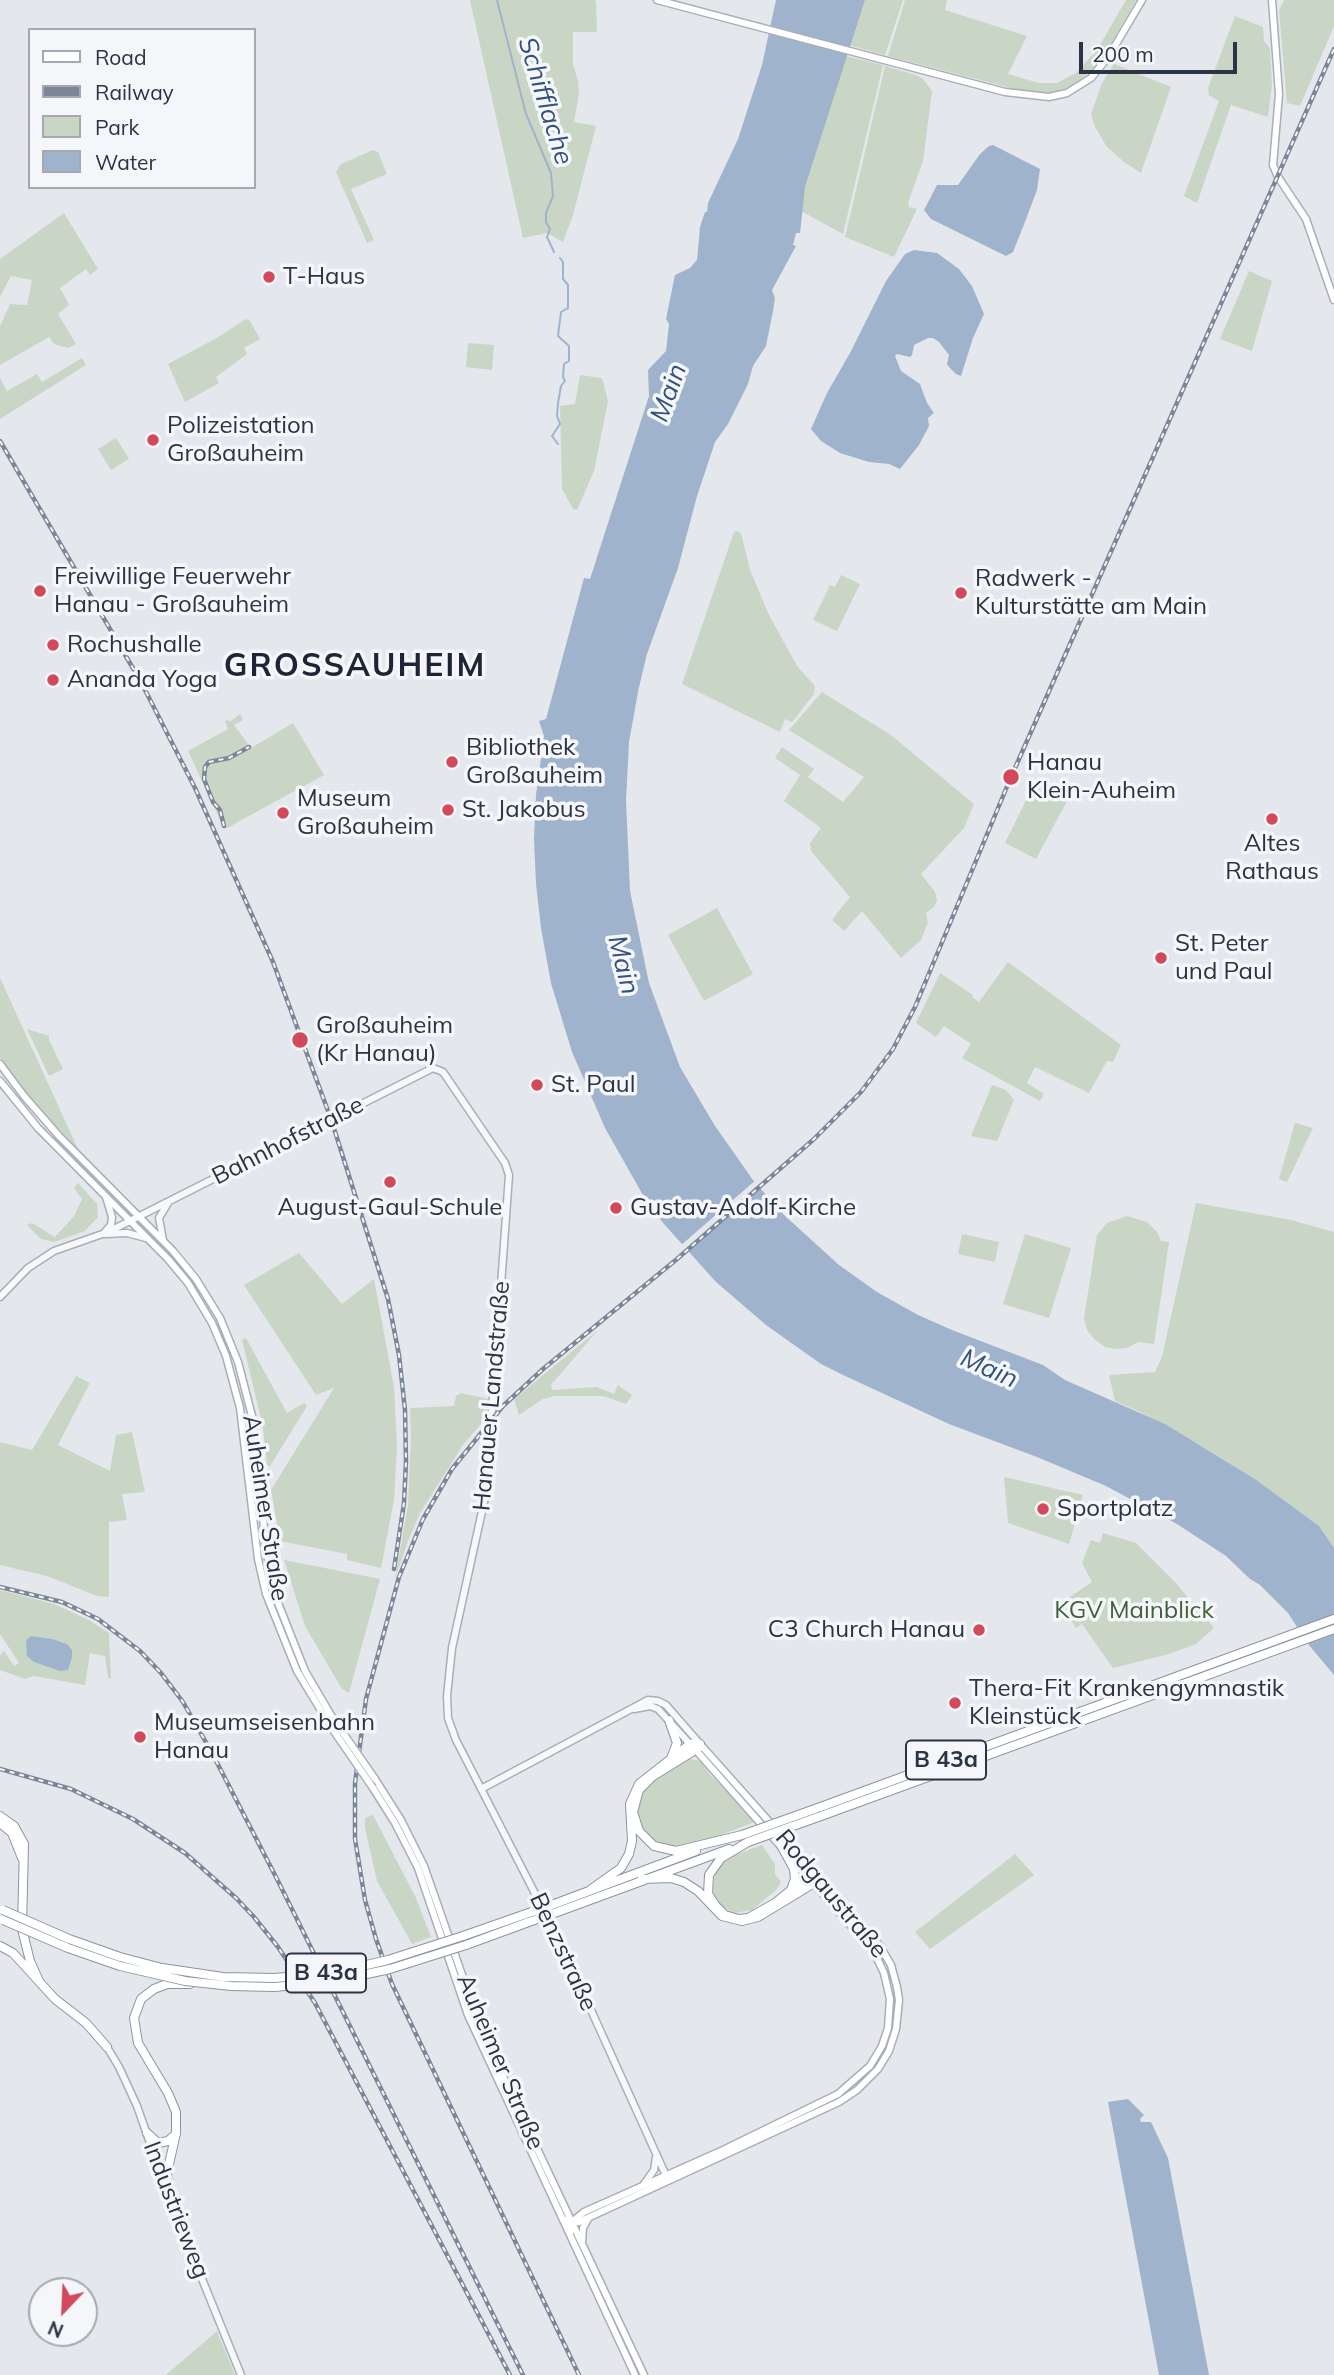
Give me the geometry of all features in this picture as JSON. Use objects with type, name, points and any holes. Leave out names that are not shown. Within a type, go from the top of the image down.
[{"type":"highway","name":"B 43a","points":[[1078,1716],[1217,1661],[1334,1619]]},
{"type":"highway","name":"B 43a","points":[[2,1914],[68,1948],[120,1966],[165,1977],[210,1985],[275,1987],[334,1981],[390,1969],[642,1879],[815,1809],[1334,1629]]},
{"type":"highway","points":[[668,1762],[676,1751],[677,1743],[669,1720]]},
{"type":"highway","name":"B 43a","points":[[558,1907],[590,1890],[821,1816],[1058,1723]]},
{"type":"highway","points":[[590,1890],[615,1873],[624,1863],[631,1846],[629,1812],[633,1793],[643,1779],[696,1746]]},
{"type":"highway","points":[[696,1746],[642,1785],[634,1805],[639,1831],[654,1846],[668,1851],[745,1839]]},
{"type":"highway","points":[[0,1816],[14,1826],[22,1838],[25,1854],[22,1929],[30,1961],[39,1981]]},
{"type":"highway","points":[[0,1823],[15,1838],[24,1872]]},
{"type":"highway","points":[[745,1839],[727,1853],[711,1871],[707,1887],[715,1905],[729,1917],[748,1918],[813,1878]]},
{"type":"highway","points":[[781,1846],[794,1869],[795,1879],[789,1891]]},
{"type":"highway","points":[[642,1879],[671,1878],[684,1882],[698,1891],[722,1916],[742,1921],[758,1917],[813,1878]]},
{"type":"highway","name":"B 43a","points":[[2,1914],[120,1957],[173,1970],[223,1977],[275,1978],[332,1973],[465,1940]]},
{"type":"highway","points":[[0,1945],[13,1953],[55,1999],[86,2024],[107,2047]]},
{"type":"highway","points":[[169,2195],[167,2166],[177,2120],[172,2100],[138,2043],[134,2025],[136,2010],[141,1999],[154,1989],[167,1984],[210,1985]]},
{"type":"highway","points":[[147,2133],[158,2143],[168,2141],[176,2133]]},
{"type":"main road","points":[[657,0],[1018,94],[1048,97],[1067,93],[1083,85],[1104,62],[1142,0]]},
{"type":"main road","points":[[1272,0],[1279,83],[1273,165],[1306,219],[1334,300]]},
{"type":"main road","name":"Auheimer Straße","points":[[0,1064],[50,1126],[181,1260],[220,1318],[239,1362],[252,1416],[267,1555],[278,1603],[305,1671],[332,1717],[401,1819],[424,1866],[482,2032],[644,2375]]},
{"type":"main road","name":"Auheimer Straße","points":[[0,1081],[38,1128],[155,1244],[179,1271],[203,1307],[226,1356],[240,1408],[258,1559],[266,1594],[297,1671],[395,1823],[418,1868],[468,2015],[635,2375]]},
{"type":"main road","name":"Rodgaustraße","points":[[586,2215],[839,2102],[870,2078],[887,2054],[896,2029],[899,2010],[897,1987],[891,1965],[880,1946],[781,1846],[696,1746]]},
{"type":"main road","name":"Rodgaustraße","points":[[696,1746],[813,1878]]},
{"type":"main road","name":"Rodgaustraße","points":[[572,2223],[643,2186],[667,2179]]},
{"type":"main road","points":[[563,2203],[571,2210],[586,2215],[582,2244]]},
{"type":"main road","points":[[563,2219],[572,2223],[570,2233]]},
{"type":"street","name":"Bahnhofstraße","points":[[100,1235],[437,1068]]},
{"type":"street","name":"Hanauer Landstraße","points":[[437,1068],[443,1072],[496,1150],[509,1175],[485,1503],[452,1648],[447,1703],[450,1725]]},
{"type":"street","points":[[100,1235],[112,1221],[106,1197]]},
{"type":"street","points":[[163,1240],[159,1218],[171,1200]]},
{"type":"street","points":[[0,1297],[28,1268],[61,1248],[100,1235],[133,1234],[155,1244]]},
{"type":"street","name":"Rodgaustraße","points":[[481,1789],[651,1700],[661,1702],[671,1710],[696,1746]]},
{"type":"street","name":"Rodgaustraße","points":[[626,1713],[650,1706],[658,1709],[696,1746]]},
{"type":"street","name":"Benzstraße","points":[[450,1725],[558,1938],[667,2179]]},
{"type":"street","name":"Industrieweg","points":[[107,2047],[119,2067],[147,2133],[241,2375]]},
{"type":"street","points":[[643,2186],[652,2175],[656,2155]]},
{"type":"green space","points":[[470,0],[596,2],[597,32],[573,32],[573,64],[579,93],[574,122],[596,126],[573,215],[563,242],[547,233],[523,238]]},
{"type":"green space","points":[[865,0],[903,0],[885,55],[849,45]]},
{"type":"green space","points":[[905,0],[947,0],[945,10],[1027,36],[1008,74],[1039,83],[1057,83],[1076,73],[1097,50],[1126,0],[1136,0],[1095,67],[1065,89],[1048,93],[1026,92],[888,56]]},
{"type":"green space","points":[[1284,0],[1334,0],[1334,26],[1300,106],[1287,103],[1279,10]]},
{"type":"green space","points":[[1235,16],[1263,27],[1264,41],[1270,48],[1272,84],[1268,117],[1231,105],[1197,203],[1184,196],[1219,101],[1209,95],[1208,88]]},
{"type":"green space","points":[[846,56],[883,65],[843,234],[801,211],[805,187]]},
{"type":"green space","points":[[1114,64],[1171,87],[1141,173],[1107,147],[1091,114],[1102,83]]},
{"type":"green space","points":[[885,66],[916,75],[923,79],[932,91],[923,161],[908,203],[909,207],[917,209],[894,257],[845,237]]},
{"type":"green space","points":[[373,150],[378,152],[387,174],[351,189],[374,240],[367,243],[336,172],[341,164]]},
{"type":"green space","points":[[64,213],[98,269],[90,275],[86,269],[60,288],[69,305],[58,314],[76,344],[68,348],[54,344],[49,337],[0,365],[0,326],[10,304],[27,305],[32,280],[11,276],[0,297],[0,259]]},
{"type":"green space","points":[[1249,271],[1272,281],[1252,351],[1220,339]]},
{"type":"green space","points":[[246,319],[250,321],[260,339],[244,348],[247,354],[216,377],[219,383],[185,402],[168,364]]},
{"type":"green space","points":[[468,343],[494,345],[492,370],[466,367]]},
{"type":"green space","points":[[82,358],[86,365],[0,419],[0,378],[7,391],[37,374],[42,382]]},
{"type":"green space","points":[[580,375],[602,378],[608,401],[594,471],[577,510],[573,509],[562,489],[560,406],[575,404]]},
{"type":"green space","points":[[116,438],[129,459],[111,470],[98,449]]},
{"type":"green space","points":[[736,531],[741,533],[750,570],[769,615],[797,666],[815,686],[814,694],[792,722],[785,719],[780,732],[682,684]]},
{"type":"green space","points":[[841,575],[860,584],[837,631],[813,620],[830,585],[835,587]]},
{"type":"green space","points":[[822,692],[891,735],[974,804],[964,828],[921,874],[935,892],[937,900],[934,907],[926,913],[928,923],[921,940],[901,958],[862,911],[844,931],[832,920],[850,897],[811,851],[810,843],[821,828],[784,801],[800,775],[775,758],[782,747],[814,769],[808,777],[843,802],[864,777],[789,730]]},
{"type":"green space","points":[[240,714],[243,720],[234,725],[251,748],[293,723],[324,775],[227,828],[223,826],[188,751],[228,729],[225,721],[230,722]]},
{"type":"green space","points":[[1034,784],[1067,801],[1036,859],[1005,843]]},
{"type":"green space","points":[[717,908],[753,974],[704,1001],[668,935]]},
{"type":"green space","points":[[1008,962],[1121,1045],[1113,1062],[1107,1061],[1089,1093],[1035,1067],[1027,1083],[1044,1094],[1040,1101],[962,1058],[971,1044],[944,1026],[936,1037],[916,1023],[940,973],[979,1002]]},
{"type":"green space","points":[[0,978],[78,1149],[32,1101],[0,1058]]},
{"type":"green space","points":[[27,1029],[49,1036],[63,1069],[49,1076]]},
{"type":"green space","points":[[992,1085],[1006,1090],[1014,1100],[997,1141],[971,1136]]},
{"type":"green space","points":[[1295,1123],[1313,1128],[1287,1182],[1279,1179]]},
{"type":"green space","points":[[78,1183],[97,1204],[98,1217],[85,1231],[54,1242],[41,1239],[27,1225],[32,1223],[55,1237],[74,1216],[82,1199],[74,1188]]},
{"type":"green space","points":[[1196,1203],[1291,1220],[1334,1232],[1334,1548],[1319,1526],[1255,1479],[1200,1445],[1115,1401],[1109,1375],[1155,1372],[1162,1357]]},
{"type":"green space","points":[[1127,1216],[1147,1222],[1157,1232],[1161,1241],[1169,1242],[1154,1344],[1139,1342],[1127,1348],[1115,1349],[1105,1347],[1094,1339],[1087,1330],[1084,1318],[1097,1235],[1107,1223]]},
{"type":"green space","points":[[962,1234],[999,1242],[995,1262],[958,1254]]},
{"type":"green space","points":[[1025,1234],[1071,1248],[1049,1318],[1003,1304]]},
{"type":"green space","points":[[299,1253],[342,1304],[374,1279],[394,1387],[397,1446],[394,1500],[381,1568],[347,1560],[347,1554],[280,1541],[271,1490],[334,1388],[316,1395],[244,1285]]},
{"type":"green space","points":[[598,1330],[551,1385],[552,1390],[597,1387],[614,1394],[618,1385],[632,1395],[626,1404],[603,1396],[554,1396],[543,1399],[519,1415],[514,1399]]},
{"type":"green space","points":[[246,1338],[287,1413],[304,1403],[307,1406],[270,1466],[267,1465],[263,1427],[242,1340]]},
{"type":"green space","points":[[76,1376],[90,1383],[58,1445],[110,1471],[116,1435],[132,1432],[145,1492],[122,1494],[127,1520],[109,1522],[109,1597],[97,1596],[47,1576],[0,1565],[0,1442],[32,1450]]},
{"type":"green space","points":[[461,1393],[488,1399],[486,1418],[463,1445],[420,1513],[395,1579],[408,1505],[410,1408],[454,1406],[456,1396]]},
{"type":"green space","name":"Sportplatz","points":[[1004,1477],[1083,1495],[1069,1544],[1008,1523]]},
{"type":"green space","name":"KGV Mainblick","points":[[1103,1533],[1136,1543],[1175,1582],[1214,1628],[1196,1644],[1169,1654],[1113,1668],[1082,1624],[1076,1628],[1061,1603],[1092,1582],[1082,1563],[1091,1540],[1100,1543]]},
{"type":"green space","points":[[284,1560],[380,1579],[349,1693],[342,1689],[305,1626]]},
{"type":"green space","points":[[0,1590],[54,1604],[87,1619],[109,1633],[111,1679],[108,1678],[105,1656],[90,1653],[85,1685],[34,1676],[25,1679],[0,1670],[0,1656],[4,1651],[14,1666],[19,1663],[0,1634]]},
{"type":"green space","points":[[690,1759],[700,1761],[755,1822],[675,1850],[649,1840],[635,1817],[644,1786]]},
{"type":"green space","points":[[373,1815],[416,1898],[431,1937],[412,1944],[377,1881],[365,1828],[365,1818]]},
{"type":"green space","points":[[762,1845],[775,1864],[775,1874],[781,1882],[776,1890],[752,1910],[734,1913],[720,1905],[714,1894],[713,1883],[717,1869],[729,1857]]},
{"type":"green space","points":[[1015,1854],[1034,1875],[930,1949],[915,1932]]},
{"type":"green space","points":[[217,2331],[235,2375],[166,2375]]},
{"type":"water","name":"Main","points":[[776,0],[865,0],[805,187],[800,233],[796,233],[793,245],[796,246],[772,290],[775,298],[766,346],[753,366],[748,384],[728,424],[715,442],[678,568],[647,654],[639,687],[629,742],[626,800],[630,891],[649,983],[680,1067],[715,1126],[753,1180],[784,1215],[839,1265],[877,1292],[918,1315],[1043,1365],[1065,1380],[1165,1424],[1255,1479],[1319,1526],[1334,1548],[1334,1675],[1308,1644],[1288,1613],[1260,1585],[1226,1556],[1177,1524],[1106,1486],[949,1424],[843,1375],[821,1364],[766,1325],[716,1282],[648,1204],[605,1128],[572,1052],[551,983],[536,884],[536,795],[544,736],[539,721],[546,719],[584,578],[590,579],[649,396],[648,370],[666,351],[669,324],[666,319],[675,275],[690,268],[697,260],[700,227],[708,203],[738,139],[762,65]]},
{"type":"water","points":[[993,145],[1040,169],[1037,190],[1023,227],[1013,252],[1006,256],[931,219],[924,210],[937,185],[958,185],[980,154]]},
{"type":"water","points":[[914,250],[937,253],[959,269],[972,286],[984,314],[961,376],[949,367],[949,355],[933,338],[914,345],[910,357],[897,354],[895,356],[901,371],[920,384],[934,413],[928,418],[929,426],[919,445],[900,469],[840,453],[821,441],[811,429],[886,281],[905,254]]},
{"type":"water","points":[[31,1636],[67,1644],[72,1650],[68,1670],[60,1671],[34,1662],[27,1656],[26,1640]]},
{"type":"water","points":[[1128,2099],[1144,2115],[1140,2119],[1141,2122],[1151,2122],[1168,2158],[1209,2375],[1159,2375],[1108,2102]]},
{"type":"pier","points":[[757,1179],[763,1186],[685,1254],[679,1247]]},
{"type":"waterway","name":"Schifflache","points":[[497,0],[526,114],[551,173],[553,196],[546,213],[546,222],[550,229],[547,237],[554,252]]},
{"type":"waterway","name":"Schifflache","points":[[558,444],[552,436],[560,424],[557,416],[558,403],[561,386],[565,381],[564,364],[569,361],[569,346],[558,336],[561,312],[568,308],[568,285],[563,279],[563,262],[560,258]]},
{"type":"railway","points":[[579,2375],[392,1984],[365,1900],[355,1839],[355,1783],[366,1699],[399,1577],[423,1519],[452,1469],[503,1406],[814,1139],[861,1092],[893,1049],[915,1007],[1011,777],[1334,49]]},
{"type":"railway","points":[[0,441],[141,682],[195,788],[273,962],[331,1119],[388,1299],[399,1355],[405,1410],[406,1462],[404,1503],[394,1569]]},
{"type":"railway","points":[[224,826],[220,810],[213,802],[204,779],[205,767],[209,762],[229,758],[249,747]]},
{"type":"railway","points":[[0,1587],[62,1602],[98,1619],[140,1651],[183,1702],[277,1879],[523,2375]]},
{"type":"railway","points":[[0,1769],[71,1789],[133,1819],[185,1853],[254,1917],[278,1947],[315,2003],[510,2375]]},
{"type":"place","name":"T-Haus","points":[[269,277]]},
{"type":"place","name":"Polizeistation Großauheim","points":[[153,440]]},
{"type":"place","name":"Freiwillige Feuerwehr Hanau - Großauheim","points":[[40,591]]},
{"type":"place","name":"Radwerk - Kulturstätte am Main","points":[[961,593]]},
{"type":"place","name":"Rochushalle","points":[[53,645]]},
{"type":"place","name":"Ananda Yoga","points":[[53,680]]},
{"type":"place","name":"Bibliothek Großauheim","points":[[452,762]]},
{"type":"place","name":"Hanau Klein-Auheim","points":[[1011,777]]},
{"type":"place","name":"St. Jakobus","points":[[448,810]]},
{"type":"place","name":"Museum Großauheim","points":[[283,813]]},
{"type":"place","name":"Altes Rathaus","points":[[1272,819]]},
{"type":"place","name":"St. Peter und Paul","points":[[1161,958]]},
{"type":"place","name":"Großauheim (Kr Hanau)","points":[[300,1040]]},
{"type":"place","name":"St. Paul","points":[[537,1085]]},
{"type":"place","name":"August-Gaul-Schule","points":[[390,1182]]},
{"type":"place","name":"Gustav-Adolf-Kirche","points":[[616,1208]]},
{"type":"place","name":"Sportplatz","points":[[1043,1509]]},
{"type":"place","name":"C3 Church Hanau","points":[[979,1630]]},
{"type":"place","name":"Thera-Fit Krankengymnastik Kleinstück","points":[[955,1703]]},
{"type":"place","name":"Museumseisenbahn Hanau","points":[[140,1737]]},
{"type":"district","name":"GROSSAUHEIM","points":[[355,666]]}]
